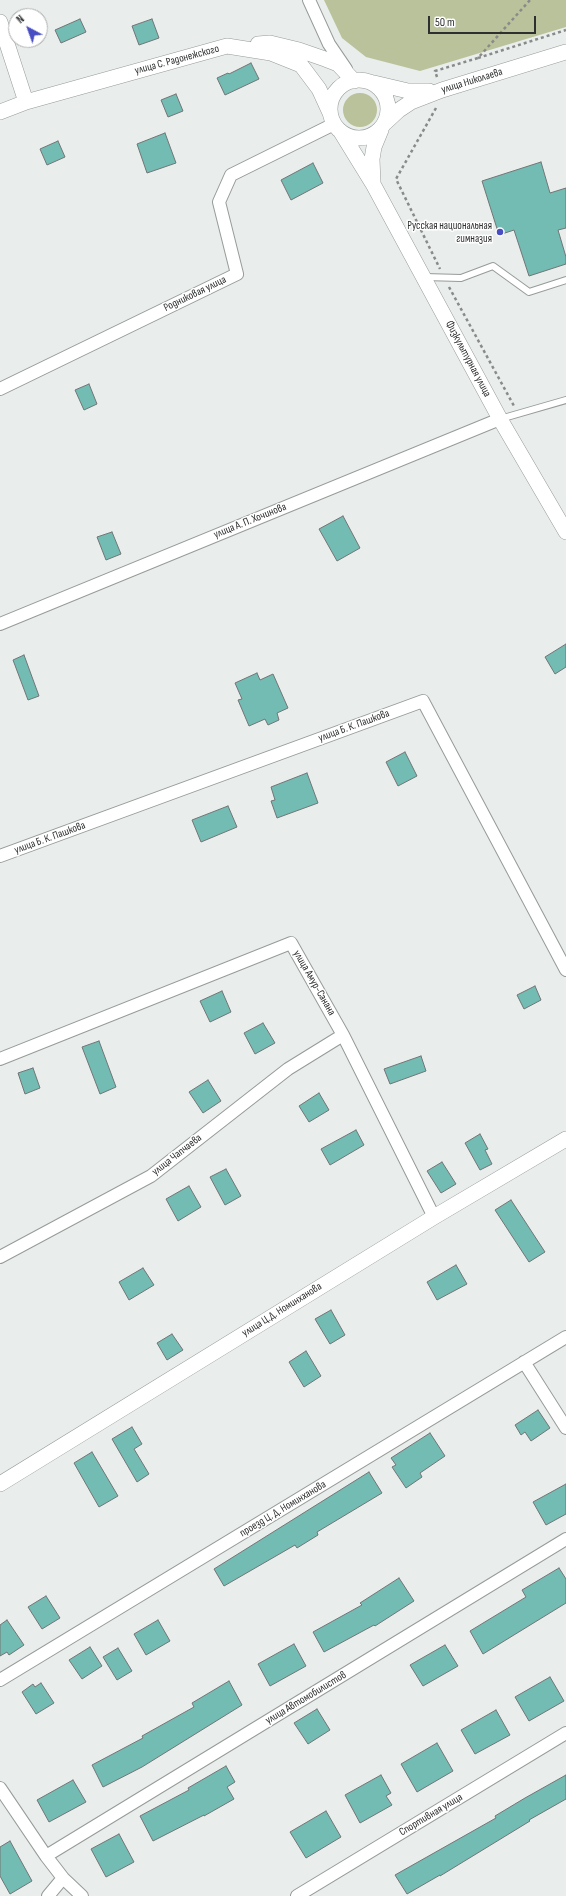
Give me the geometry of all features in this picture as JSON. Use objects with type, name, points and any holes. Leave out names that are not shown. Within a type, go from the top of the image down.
[{"type":"street","points":[[309,0],[329,44],[354,81]]},
{"type":"street","points":[[0,22],[26,102]]},
{"type":"street","points":[[227,46],[270,43],[299,50],[338,64],[354,81]]},
{"type":"street","name":"улица С. Радонежского","points":[[0,112],[26,102],[227,46],[271,53],[301,65],[319,89],[335,123]]},
{"type":"street","name":"улица Николаева","points":[[383,126],[411,102],[442,90],[566,52]]},
{"type":"street","points":[[383,126],[374,135],[361,138],[348,137],[335,123],[333,96],[339,89],[354,81],[370,82],[408,91],[442,90]]},
{"type":"street","name":"Физкультурная улица","points":[[370,82],[378,87],[385,95],[388,104],[388,114],[374,147],[372,159],[373,184]]},
{"type":"street","name":"Физкультурная улица","points":[[335,123],[373,184],[500,419],[566,532]]},
{"type":"street","name":"Родниковая улица","points":[[0,389],[236,274],[219,202],[231,175],[335,123]]},
{"type":"street","name":"улица А. П. Хочинова","points":[[0,624],[500,419]]},
{"type":"street","name":"улица Б. К. Пашкова","points":[[0,856],[423,701],[566,970]]},
{"type":"street","name":"улица Амур-Санана","points":[[0,1059],[291,943],[343,1034],[434,1217]]},
{"type":"street","name":"улица Чапчаева","points":[[0,1257],[151,1176],[288,1069],[343,1034]]},
{"type":"street","name":"улица Ц.Д. Номинханова","points":[[0,1484],[434,1217],[566,1139]]},
{"type":"street","name":"проезд Ц. Д. Номинханова","points":[[0,1680],[566,1337]]},
{"type":"street","points":[[524,1362],[566,1428]]},
{"type":"street","name":"улица Автомобилистов","points":[[46,1856],[566,1539]]},
{"type":"street","name":"Спортивная улица","points":[[297,1896],[566,1733]]},
{"type":"street","points":[[0,1788],[46,1856],[63,1878],[82,1896]]},
{"type":"street","points":[[48,1896],[63,1878]]},
{"type":"lane","points":[[423,276],[461,278],[493,266],[528,292],[566,280]]},
{"type":"lane","points":[[500,419],[566,400]]},
{"type":"path","points":[[478,58],[530,0]]},
{"type":"path","points":[[519,414],[444,277],[396,179],[439,102],[442,90],[435,71],[566,30]]},
{"type":"green space","points":[[324,0],[566,0],[566,27],[420,71],[366,57],[342,38]]},
{"type":"green space","points":[[357,93],[363,93],[372,98],[376,104],[376,116],[372,122],[363,127],[357,127],[348,122],[343,113],[343,107],[348,98]]},
{"type":"building","points":[[80,19],[86,32],[61,43],[55,30]]},
{"type":"building","points":[[152,19],[159,38],[139,45],[132,26]]},
{"type":"building","points":[[251,63],[259,79],[225,95],[217,78]]},
{"type":"building","points":[[176,94],[183,111],[168,117],[161,100]]},
{"type":"building","points":[[165,133],[176,163],[147,173],[137,144]]},
{"type":"building","points":[[58,141],[65,157],[47,165],[40,149]]},
{"type":"building","points":[[541,162],[550,193],[566,188],[566,228],[558,230],[566,257],[566,264],[529,276],[514,230],[499,235],[482,181]]},
{"type":"building","points":[[313,163],[323,183],[291,200],[281,180]]},
{"type":"building","points":[[89,384],[97,404],[84,410],[75,390]]},
{"type":"building","points":[[343,516],[360,548],[337,561],[319,529]]},
{"type":"building","points":[[112,532],[121,554],[106,560],[97,537]]},
{"type":"building","points":[[566,644],[566,667],[555,674],[545,657]]},
{"type":"building","points":[[24,655],[39,696],[28,700],[13,660]]},
{"type":"building","points":[[257,673],[260,680],[273,674],[288,708],[277,713],[279,720],[268,725],[265,719],[249,726],[238,700],[242,699],[235,683]]},
{"type":"building","points":[[405,752],[417,776],[398,786],[386,762]]},
{"type":"building","points":[[307,773],[318,803],[277,818],[271,801],[275,800],[271,787]]},
{"type":"building","points":[[228,806],[237,827],[201,842],[192,820]]},
{"type":"building","points":[[535,986],[541,1000],[524,1009],[517,995]]},
{"type":"building","points":[[222,991],[231,1012],[210,1022],[200,1001]]},
{"type":"building","points":[[263,1023],[275,1043],[255,1054],[244,1033]]},
{"type":"building","points":[[99,1041],[116,1087],[100,1094],[82,1047]]},
{"type":"building","points":[[421,1056],[426,1071],[390,1084],[384,1069]]},
{"type":"building","points":[[33,1068],[40,1088],[25,1094],[18,1073]]},
{"type":"building","points":[[208,1080],[221,1101],[203,1113],[189,1092]]},
{"type":"building","points":[[319,1093],[329,1110],[309,1122],[299,1106]]},
{"type":"building","points":[[356,1130],[364,1145],[330,1165],[321,1149]]},
{"type":"building","points":[[480,1134],[488,1149],[485,1150],[492,1164],[480,1170],[465,1143]]},
{"type":"building","points":[[442,1162],[456,1184],[441,1193],[427,1171]]},
{"type":"building","points":[[226,1169],[241,1196],[225,1205],[210,1177]]},
{"type":"building","points":[[189,1186],[201,1207],[178,1221],[166,1199]]},
{"type":"building","points":[[511,1200],[545,1252],[529,1262],[495,1210]]},
{"type":"building","points":[[456,1265],[467,1284],[437,1300],[427,1282]]},
{"type":"building","points":[[143,1268],[154,1285],[129,1300],[119,1282]]},
{"type":"building","points":[[331,1310],[345,1335],[330,1344],[315,1319]]},
{"type":"building","points":[[172,1334],[183,1350],[167,1360],[157,1343]]},
{"type":"building","points":[[306,1351],[321,1376],[304,1387],[289,1362]]},
{"type":"building","points":[[538,1410],[550,1428],[531,1441],[525,1432],[521,1435],[515,1425]]},
{"type":"building","points":[[132,1427],[142,1444],[134,1449],[149,1474],[137,1482],[112,1439]]},
{"type":"building","points":[[430,1433],[445,1456],[420,1473],[422,1477],[406,1488],[392,1467],[396,1465],[391,1458]]},
{"type":"building","points":[[92,1452],[118,1496],[99,1507],[74,1463]]},
{"type":"building","points":[[369,1472],[382,1493],[317,1532],[318,1535],[297,1548],[295,1545],[224,1586],[214,1569]]},
{"type":"building","points":[[566,1484],[566,1514],[546,1525],[533,1502]]},
{"type":"building","points":[[559,1568],[566,1579],[566,1603],[483,1654],[470,1631],[526,1597],[522,1590]]},
{"type":"building","points":[[399,1578],[414,1601],[375,1626],[374,1625],[324,1652],[313,1632],[362,1605],[360,1603]]},
{"type":"building","points":[[46,1596],[60,1618],[42,1629],[28,1607]]},
{"type":"building","points":[[7,1620],[24,1645],[9,1655],[7,1652],[0,1656],[0,1625]]},
{"type":"building","points":[[158,1620],[170,1641],[146,1655],[134,1634]]},
{"type":"building","points":[[294,1644],[306,1666],[270,1686],[258,1664]]},
{"type":"building","points":[[445,1645],[458,1666],[423,1686],[410,1665]]},
{"type":"building","points":[[90,1647],[102,1666],[82,1679],[69,1660]]},
{"type":"building","points":[[118,1648],[132,1671],[117,1680],[103,1657]]},
{"type":"building","points":[[550,1677],[564,1701],[529,1721],[515,1697]]},
{"type":"building","points":[[229,1681],[242,1705],[142,1767],[103,1787],[92,1765],[143,1738],[142,1736],[194,1707],[192,1703]]},
{"type":"building","points":[[41,1683],[54,1703],[36,1714],[22,1692],[33,1684],[35,1687]]},
{"type":"building","points":[[317,1709],[330,1730],[308,1744],[294,1723]]},
{"type":"building","points":[[496,1710],[510,1735],[475,1754],[461,1730]]},
{"type":"building","points":[[437,1743],[453,1771],[417,1792],[401,1764]]},
{"type":"building","points":[[226,1766],[235,1782],[227,1787],[234,1799],[204,1816],[153,1841],[140,1816],[189,1790],[188,1788]]},
{"type":"building","points":[[381,1775],[391,1793],[386,1796],[392,1805],[360,1823],[345,1795]]},
{"type":"building","points":[[566,1775],[566,1799],[529,1820],[530,1821],[440,1876],[407,1894],[395,1875],[496,1818],[495,1816]]},
{"type":"building","points":[[73,1780],[86,1802],[49,1822],[37,1800]]},
{"type":"building","points":[[326,1811],[341,1837],[306,1858],[290,1832]]},
{"type":"building","points":[[119,1834],[134,1862],[106,1877],[91,1849]]},
{"type":"building","points":[[10,1841],[32,1881],[10,1894],[0,1876],[0,1847]]},
{"type":"place","name":"Русская национальная гимназия","points":[[500,232]]}]
